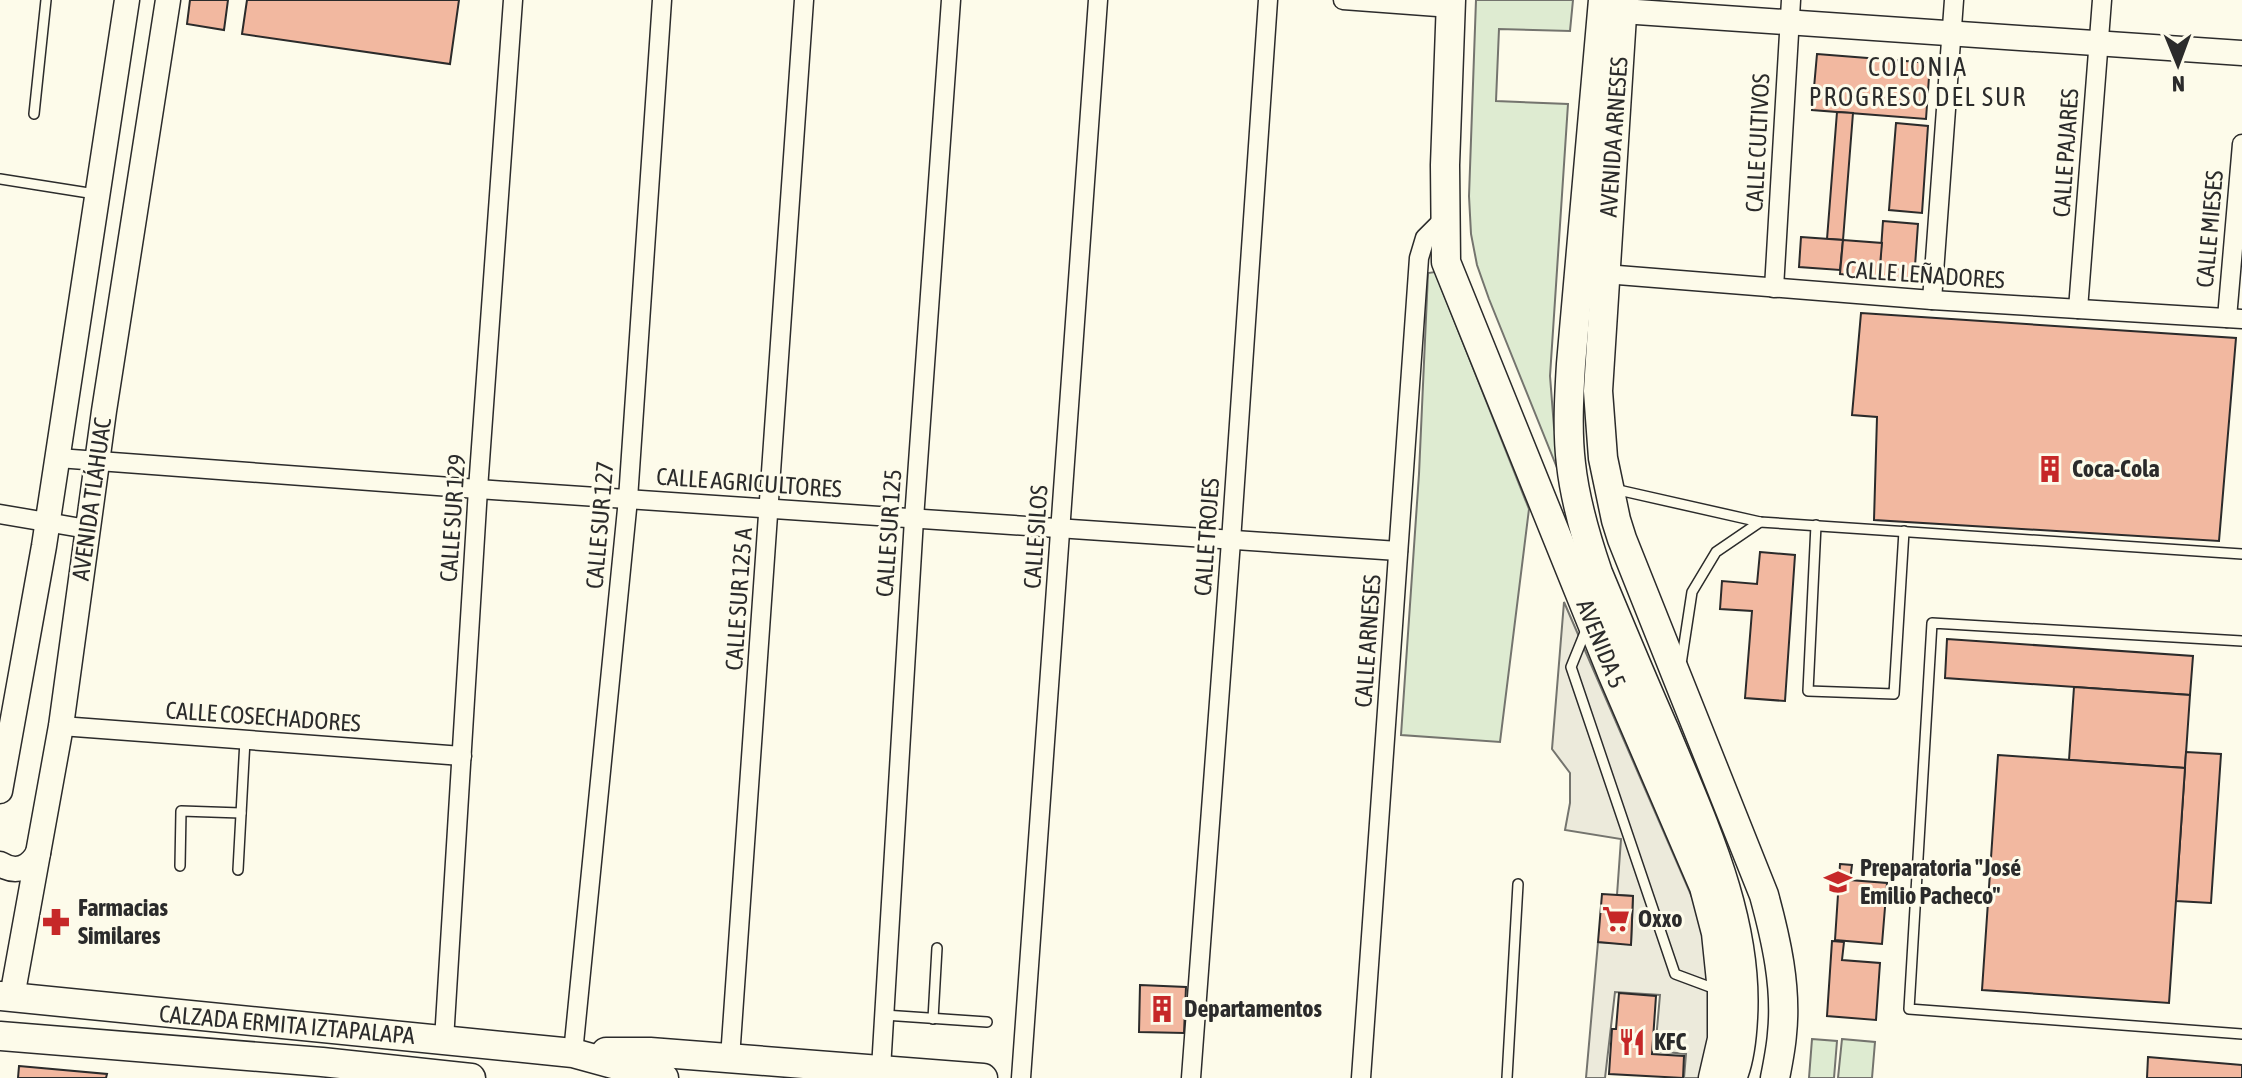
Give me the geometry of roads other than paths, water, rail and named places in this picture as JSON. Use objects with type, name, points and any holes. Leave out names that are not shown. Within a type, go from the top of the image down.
[{"type":"main road","name":"AVENIDA TLÁHUAC","points":[[0,791],[58,458],[127,0]]},
{"type":"main road","name":"AVENIDA TLÁHUAC","points":[[6,997],[38,853],[61,726],[87,529],[168,0]]},
{"type":"main road","points":[[1446,217],[1451,4]]},
{"type":"main road","points":[[1732,1078],[1742,1030],[1743,989],[1725,885],[1712,845],[1598,573],[1584,529],[1571,464],[1571,364],[1600,54],[1616,4],[1791,10],[1952,32],[2242,53]]},
{"type":"main road","name":"AVENIDA ARNESES","points":[[1616,4],[1598,391],[1603,458],[1616,520],[1679,680]]},
{"type":"main road","name":"AVENIDA 5","points":[[1446,217],[1446,262],[1591,620],[1704,887],[1716,933],[1722,991],[1722,1039],[1713,1078]]},
{"type":"main road","points":[[1679,680],[1764,895],[1775,938],[1783,1032],[1775,1078]]},
{"type":"main road","points":[[0,864],[12,870],[20,869],[28,866],[38,853]]},
{"type":"main road","name":"CALZADA ERMITA IZTAPALAPA","points":[[6,997],[573,1053],[650,1052],[983,1078]]},
{"type":"main road","name":"CALZADA ERMITA IZTAPALAPA","points":[[1,1040],[320,1070],[471,1078]]},
{"type":"main road","name":"CALZADA ERMITA IZTAPALAPA","points":[[573,1053],[664,1078]]},
{"type":"street","name":"CALLE SUR 129","points":[[444,1040],[478,489],[513,0]]},
{"type":"street","name":"CALLE SUR 127","points":[[573,1053],[628,499],[662,0]]},
{"type":"street","name":"CALLE SUR 125 A","points":[[730,1058],[804,0]]},
{"type":"street","name":"CALLE SUR 125","points":[[881,1069],[914,519],[951,0]]},
{"type":"street","name":"CALLE SILOS","points":[[1021,1078],[1098,0]]},
{"type":"street","name":"CALLE TROJES","points":[[1191,1078],[1268,0]]},
{"type":"street","points":[[1343,0],[1451,4]]},
{"type":"street","points":[[1932,300],[1954,0]]},
{"type":"street","name":"CALLE PAJARES","points":[[2078,309],[2102,0]]},
{"type":"street","name":"CALLE CULTIVOS","points":[[1774,288],[1791,10]]},
{"type":"street","name":"CALLE MIESES","points":[[2234,319],[2242,144]]},
{"type":"street","name":"CALLE ARNESES","points":[[1361,1078],[1419,258],[1425,238],[1446,217]]},
{"type":"street","name":"CALLE LEÑADORES","points":[[1605,274],[1932,300],[2234,319]]},
{"type":"street","name":"CALLE AGRICULTORES","points":[[58,458],[1398,551]]},
{"type":"street","points":[[0,514],[87,529]]},
{"type":"street","name":"CALLE COSECHADORES","points":[[61,726],[462,756]]},
{"type":"lane","points":[[34,114],[46,0]]},
{"type":"lane","points":[[0,179],[98,195]]},
{"type":"lane","points":[[1609,488],[1760,522],[2242,554]]},
{"type":"lane","points":[[1679,680],[1692,592],[1716,552],[1760,522]]},
{"type":"lane","points":[[1816,525],[1808,691],[1894,694],[1904,531]]},
{"type":"lane","points":[[1591,620],[1571,667],[1675,974],[1722,991]]},
{"type":"lane","points":[[2242,641],[1932,623],[1909,1009],[2242,1034]]},
{"type":"lane","points":[[238,870],[245,740]]},
{"type":"lane","points":[[180,866],[181,811],[241,813]]},
{"type":"lane","points":[[1507,1078],[1518,884]]},
{"type":"lane","points":[[933,1019],[937,948]]},
{"type":"lane","points":[[884,1015],[987,1022]]},
{"type":"place","name":"Coca-Cola","points":[[2050,469]]},
{"type":"place","name":"Preparatoria \"José Emilio Pacheco\"","points":[[1838,882]]},
{"type":"place","name":"Oxxo","points":[[1616,919]]},
{"type":"place","name":"Farmacias Similares","points":[[56,922]]},
{"type":"place","name":"Departamentos","points":[[1162,1009]]},
{"type":"place","name":"KFC","points":[[1632,1042]]},
{"type":"district","name":"COLONIA PROGRESO DEL SUR","points":[[1918,82]]}]
